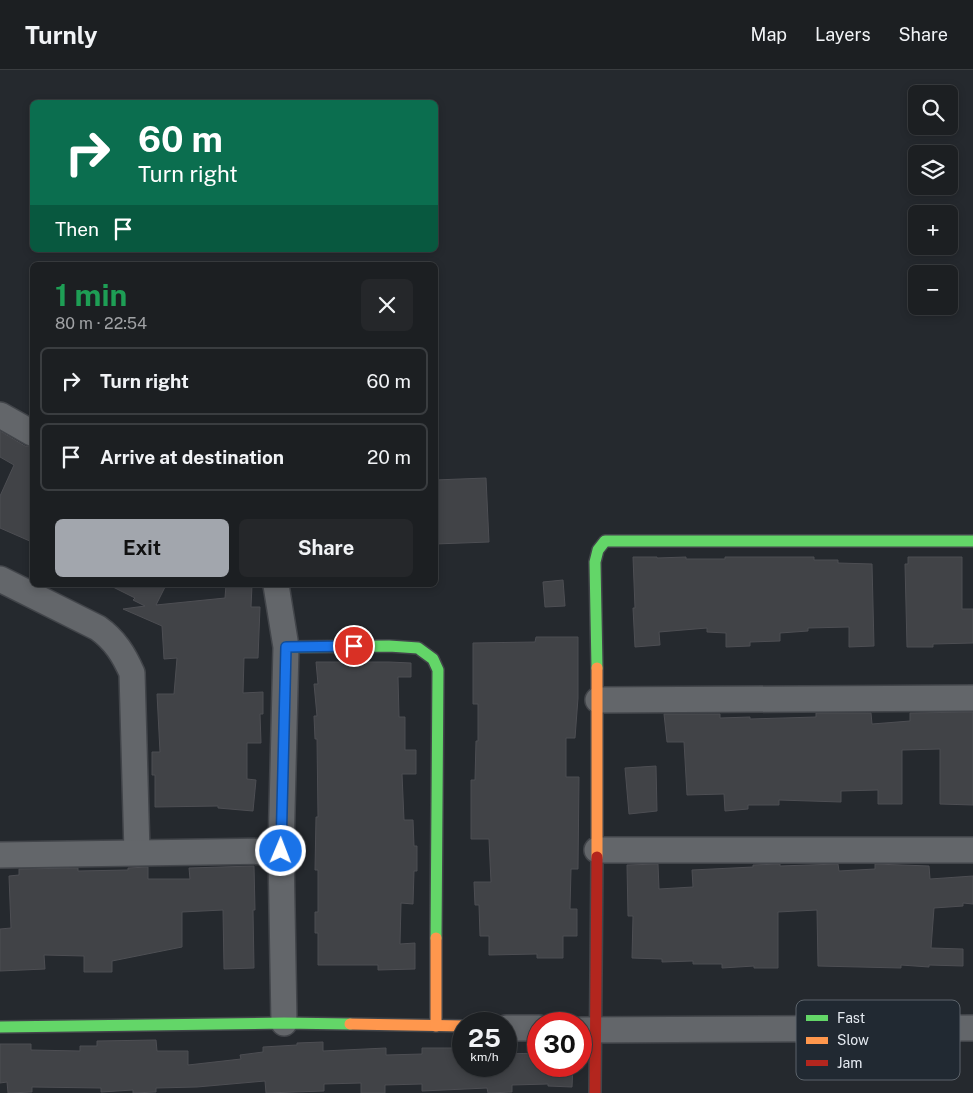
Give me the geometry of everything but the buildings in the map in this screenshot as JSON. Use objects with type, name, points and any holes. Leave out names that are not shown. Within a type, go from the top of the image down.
[{"type":"street","points":[[0,416],[30,431]]},
{"type":"street","points":[[590,1012],[597,850],[598,700],[595,562],[598,550],[604,541],[973,541]]},
{"type":"street","points":[[0,579],[98,628],[108,635],[125,657],[132,674],[137,852]]},
{"type":"street","points":[[276,587],[286,647],[281,851],[284,1023]]},
{"type":"street","points":[[286,647],[389,646],[418,648],[433,659],[438,670],[436,1026]]},
{"type":"street","points":[[598,700],[973,698]]},
{"type":"street","points":[[597,850],[973,850]]},
{"type":"street","points":[[0,855],[281,851]]},
{"type":"street","points":[[0,1027],[284,1023],[452,1026]]},
{"type":"street","points":[[960,1028],[973,1028]]},
{"type":"street","points":[[592,1030],[796,1029]]},
{"type":"street","points":[[592,1062],[595,1093]]},
{"type":"traffic: fast","points":[[597,668],[595,562],[598,550],[605,541],[973,541]]},
{"type":"traffic: fast","points":[[286,647],[389,646],[418,648],[433,659],[438,670],[436,938]]},
{"type":"traffic: fast","points":[[0,1027],[284,1023],[350,1024]]},
{"type":"traffic: slow","points":[[597,668],[597,857]]},
{"type":"traffic: slow","points":[[436,938],[436,1026]]},
{"type":"traffic: slow","points":[[350,1024],[452,1026]]},
{"type":"traffic: jam","points":[[595,1093],[597,857]]},
{"type":"route","points":[[281,851],[286,647],[354,646]]}]
